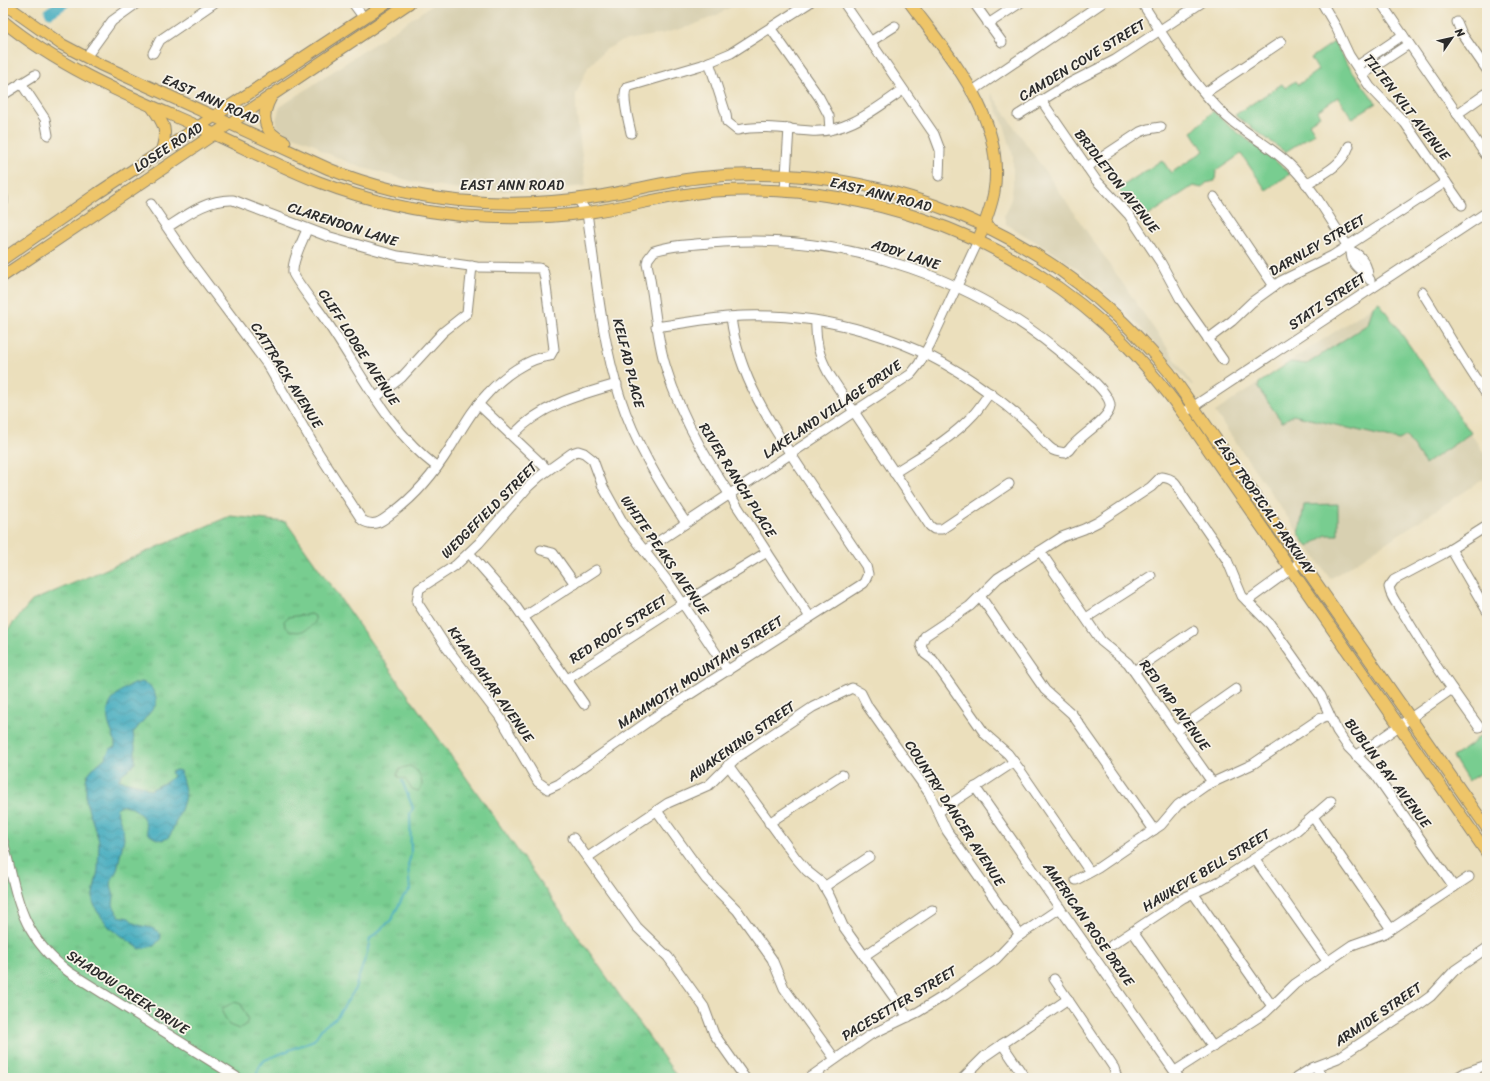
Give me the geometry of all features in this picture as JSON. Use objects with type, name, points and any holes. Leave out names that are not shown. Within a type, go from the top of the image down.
[{"type":"main road","name":"EAST ANN ROAD","points":[[3,3],[49,36],[86,57],[214,117],[353,178],[429,197],[486,203],[536,203],[578,199],[696,178],[746,175],[786,176],[846,182],[889,191],[932,204],[984,224]]},
{"type":"main road","name":"LOSEE ROAD","points":[[3,259],[198,127],[386,3]]},
{"type":"main road","name":"LOSEE ROAD","points":[[3,276],[409,3]]},
{"type":"main road","points":[[910,3],[957,68],[988,125],[992,137],[996,164],[994,190],[978,241]]},
{"type":"main road","points":[[353,41],[358,30],[365,25],[364,18]]},
{"type":"main road","name":"EAST ANN ROAD","points":[[7,24],[37,47],[80,72],[152,106],[316,181],[387,202],[438,213],[469,216],[535,218],[587,213],[693,194],[746,190],[785,191],[815,193],[866,203],[918,217],[978,241]]},
{"type":"main road","points":[[7,24],[71,60],[78,62],[86,57]]},
{"type":"main road","points":[[310,70],[317,57],[326,50],[327,42]]},
{"type":"main road","points":[[271,97],[265,112],[265,122],[268,130],[276,138],[307,152],[316,163]]},
{"type":"main road","points":[[152,106],[165,128],[165,140],[161,152]]},
{"type":"main road","points":[[387,202],[390,188]]},
{"type":"main road","name":"EAST TROPICAL PARKWAY","points":[[984,224],[1055,266],[1102,302],[1150,349],[1195,406],[1302,561],[1487,853]]},
{"type":"main road","name":"EAST TROPICAL PARKWAY","points":[[978,241],[1006,255],[1057,287],[1096,317],[1141,360],[1183,414],[1291,569],[1405,722],[1487,828]]},
{"type":"street","points":[[86,57],[112,21],[137,3]]},
{"type":"street","points":[[153,53],[160,40],[214,3]]},
{"type":"street","points":[[354,3],[364,18]]},
{"type":"street","points":[[631,133],[624,98],[624,92],[627,88],[709,62],[744,46],[809,3]]},
{"type":"street","points":[[844,3],[938,143],[940,157],[939,176]]},
{"type":"street","points":[[974,3],[1002,42]]},
{"type":"street","points":[[988,24],[1020,3]]},
{"type":"street","points":[[971,92],[1102,3]]},
{"type":"street","points":[[1142,3],[1205,93],[1236,124],[1285,160],[1306,184],[1349,248],[1358,254],[1368,269],[1368,277],[1374,286]]},
{"type":"street","name":"CAMDEN COVE STREET","points":[[1018,115],[1068,84],[1115,60],[1201,3]]},
{"type":"street","name":"TILTEN KILT AVENUE","points":[[1322,3],[1362,75],[1378,96],[1405,123],[1462,205]]},
{"type":"street","points":[[1381,3],[1487,157]]},
{"type":"street","points":[[1457,22],[1462,34],[1487,70]]},
{"type":"street","points":[[870,42],[895,26]]},
{"type":"street","points":[[771,29],[819,97],[829,116],[830,130]]},
{"type":"street","points":[[1357,66],[1403,35]]},
{"type":"street","points":[[1205,93],[1281,42]]},
{"type":"street","points":[[1362,75],[1409,44]]},
{"type":"street","points":[[709,62],[726,114],[726,122],[737,130],[757,127],[789,128],[811,131],[830,130],[858,120],[903,90]]},
{"type":"street","points":[[3,95],[35,75]]},
{"type":"street","points":[[21,83],[45,119],[48,135]]},
{"type":"street","points":[[1457,114],[1487,93]]},
{"type":"street","name":"BRIDLETON AVENUE","points":[[1041,100],[1096,180],[1129,215],[1161,263],[1181,300],[1223,360]]},
{"type":"street","points":[[785,191],[789,128]]},
{"type":"street","points":[[1087,167],[1140,132],[1148,129],[1161,128]]},
{"type":"street","points":[[1306,184],[1338,164],[1344,158],[1350,146]]},
{"type":"street","name":"DARNLEY STREET","points":[[1208,339],[1232,321],[1252,302],[1274,286],[1349,248],[1446,182]]},
{"type":"street","points":[[1214,197],[1274,286]]},
{"type":"street","name":"KELFAD PLACE","points":[[578,199],[587,213],[607,348],[629,421],[656,476],[686,523]]},
{"type":"street","name":"CLARENDON LANE","points":[[168,227],[201,206],[223,200],[246,204],[344,242],[390,255],[472,266],[539,268],[543,270],[553,330],[553,352],[550,356],[537,358],[507,377],[487,393],[478,404]]},
{"type":"street","name":"CATTRACK AVENUE","points":[[151,204],[201,277],[267,364],[332,475],[362,520],[367,523],[378,523],[406,503],[424,486],[437,467]]},
{"type":"street","name":"STATZ STREET","points":[[1183,414],[1487,212]]},
{"type":"street","name":"CLIFF LODGE AVENUE","points":[[308,229],[294,266],[295,278],[323,316],[375,398],[408,441],[437,467]]},
{"type":"street","name":"LAKELAND VILLAGE DRIVE","points":[[644,551],[853,411],[911,374],[925,354],[958,287],[978,241]]},
{"type":"street","name":"ADDY LANE","points":[[651,254],[659,250],[732,242],[813,245],[896,263],[958,287],[1008,315],[1067,357],[1103,392],[1110,405],[1107,415],[1065,453],[1048,446],[1022,419],[990,393]]},
{"type":"street","name":"RIVER RANCH PLACE","points":[[651,254],[647,264],[656,328],[665,366],[679,406],[700,450],[810,617]]},
{"type":"street","points":[[375,398],[401,378],[443,332],[467,313],[472,266]]},
{"type":"street","points":[[1422,292],[1486,391]]},
{"type":"street","points":[[656,328],[731,317],[763,316],[816,321],[871,334],[925,354],[955,370],[990,393],[973,415],[960,428],[894,472]]},
{"type":"street","points":[[731,317],[738,353],[750,385],[790,453]]},
{"type":"street","points":[[816,321],[815,334],[820,355],[829,374],[930,526],[934,529],[942,529],[1009,484]]},
{"type":"street","points":[[513,435],[534,416],[558,402],[617,384]]},
{"type":"street","points":[[437,467],[466,420],[478,404],[513,435],[548,470]]},
{"type":"street","name":"WEDGEFIELD STREET","points":[[417,595],[419,589],[452,568],[469,553],[513,502],[548,470],[572,453],[578,451],[584,453]]},
{"type":"street","name":"WHITE PEAKS AVENUE","points":[[584,453],[593,460],[597,474],[627,529],[682,604],[728,671]]},
{"type":"street","name":"MAMMOTH MOUNTAIN STREET","points":[[544,787],[548,789],[559,784],[656,716],[864,584],[868,576],[866,566],[790,453]]},
{"type":"street","name":"BUBLIN BAY AVENUE","points":[[1040,551],[1062,537],[1084,530],[1098,522],[1151,487],[1161,477],[1169,477],[1177,483],[1182,495],[1227,560],[1238,590],[1246,601],[1270,624],[1321,696],[1337,731],[1356,756],[1375,774],[1454,887]]},
{"type":"street","points":[[1479,727],[1427,653],[1398,604],[1391,596],[1390,587],[1394,580],[1451,549],[1487,526]]},
{"type":"street","points":[[1451,549],[1487,611]]},
{"type":"street","points":[[541,550],[553,553],[575,584]]},
{"type":"street","points":[[1040,551],[998,578],[970,606],[925,636],[921,645],[925,654],[933,660],[985,734],[1004,750],[1014,762],[1090,872]]},
{"type":"street","name":"RED IMP AVENUE","points":[[1040,551],[1101,641],[1128,663],[1212,782]]},
{"type":"street","name":"RED ROOF STREET","points":[[566,680],[682,604],[767,552]]},
{"type":"street","points":[[469,553],[524,617],[584,704]]},
{"type":"street","points":[[1246,601],[1302,561]]},
{"type":"street","points":[[524,617],[596,570]]},
{"type":"street","points":[[1086,618],[1151,576]]},
{"type":"street","name":"KHANDAHAR AVENUE","points":[[417,595],[418,602],[447,648],[500,717],[538,782],[544,787]]},
{"type":"street","points":[[980,596],[1045,690],[1075,718],[1154,830]]},
{"type":"street","points":[[1134,671],[1193,631]]},
{"type":"street","name":"AWAKENING STREET","points":[[588,857],[668,803],[708,785],[728,765],[813,707],[852,688]]},
{"type":"street","name":"COUNTRY DANCER AVENUE","points":[[852,688],[861,693],[868,707],[929,793],[947,831],[1020,935]]},
{"type":"street","points":[[1176,731],[1236,689]]},
{"type":"street","points":[[1356,756],[1452,689]]},
{"type":"street","points":[[1076,880],[1154,830],[1164,822],[1178,805],[1212,782],[1253,764],[1319,719],[1329,715]]},
{"type":"street","points":[[938,812],[1014,762]]},
{"type":"street","points":[[728,765],[769,823],[802,865],[824,886],[840,921],[908,1017]]},
{"type":"street","points":[[769,823],[842,775]]},
{"type":"street","name":"AMERICAN ROSE DRIVE","points":[[975,787],[1177,1075]]},
{"type":"street","name":"HAWKEYE BELL STREET","points":[[1112,946],[1183,898],[1220,881],[1303,826],[1331,801]]},
{"type":"street","points":[[657,811],[706,879],[737,910],[772,959],[787,992],[835,1059]]},
{"type":"street","points":[[1313,817],[1391,929]]},
{"type":"street","points":[[573,838],[637,927],[668,958],[704,1007],[714,1034],[745,1078]]},
{"type":"street","name":"SHADOW CREEK DRIVE","points":[[3,841],[24,916],[38,943],[53,960],[69,972],[238,1078]]},
{"type":"street","points":[[824,886],[869,857]]},
{"type":"street","points":[[1254,858],[1327,961]]},
{"type":"street","points":[[1177,1075],[1213,1047],[1265,1013],[1295,984],[1352,944],[1391,929],[1469,877]]},
{"type":"street","points":[[1193,893],[1272,1006]]},
{"type":"street","name":"PACESETTER STREET","points":[[809,1078],[880,1029],[908,1017],[944,996],[996,959],[1020,935],[1060,908]]},
{"type":"street","points":[[864,956],[932,910]]},
{"type":"street","points":[[1133,932],[1213,1047]]},
{"type":"street","name":"ARMIDE STREET","points":[[1296,1078],[1315,1067],[1338,1058],[1420,1004],[1431,996],[1448,976],[1487,948]]},
{"type":"street","points":[[1054,979],[1114,1068],[1116,1078]]},
{"type":"street","points":[[963,1078],[978,1062],[1068,999]]},
{"type":"street","points":[[1002,1044],[1025,1078]]},
{"type":"street","points":[[1456,1078],[1466,1072],[1487,1065]]},
{"type":"street","points":[[1315,1067],[1323,1078]]},
{"type":"shaded area","points":[[435,3],[737,3],[717,15],[691,26],[665,33],[622,41],[605,50],[588,67],[576,94],[576,109],[586,186],[542,190],[502,191],[459,189],[414,182],[357,166],[322,151],[315,144],[288,134],[278,127],[276,120],[280,107]]},
{"type":"shaded area","points":[[991,93],[1193,385],[1191,385],[1138,325],[1094,282],[1061,257],[1006,224],[1004,216],[1011,199],[1013,185],[1013,156],[1005,128]]},
{"type":"shaded area","points":[[1379,302],[1487,457],[1487,477],[1330,579],[1215,412]]},
{"type":"green space","points":[[1334,42],[1346,62],[1376,103],[1352,118],[1338,97],[1317,111],[1320,116],[1309,123],[1315,133],[1285,152],[1235,115],[1282,84],[1285,88],[1295,81],[1298,85],[1318,70],[1311,58]]},
{"type":"green space","points":[[1213,111],[1229,126],[1271,157],[1290,174],[1266,190],[1241,154],[1216,171],[1215,181],[1206,183],[1202,188],[1193,186],[1142,220],[1118,189],[1162,160],[1171,173],[1204,151],[1192,132]]},
{"type":"green space","points":[[1379,302],[1471,433],[1425,464],[1406,436],[1399,440],[1293,415],[1282,422],[1258,388],[1259,383],[1290,362],[1307,364],[1368,324],[1373,306]]},
{"type":"green space","points":[[1338,504],[1338,535],[1326,535],[1308,547],[1299,534],[1304,505]]},
{"type":"green space","points":[[230,516],[286,522],[678,1078],[3,1078],[3,635],[32,601]]},
{"type":"green space","points":[[311,614],[315,616],[315,622],[305,630],[296,632],[285,626],[284,621],[288,617]]},
{"type":"green space","points":[[1487,733],[1487,769],[1468,781],[1453,757],[1474,742],[1476,738]]},
{"type":"green space","points":[[409,766],[418,772],[421,777],[422,787],[418,791],[412,789],[405,779],[398,777],[397,774],[400,769]]},
{"type":"green space","points":[[234,1002],[241,1004],[248,1020],[246,1024],[239,1029],[229,1025],[222,1012],[223,1008]]},
{"type":"water","points":[[142,682],[154,691],[156,705],[133,733],[135,764],[122,774],[119,780],[141,785],[150,790],[168,781],[173,776],[171,772],[176,770],[180,771],[185,797],[171,834],[163,840],[157,839],[148,834],[146,824],[141,815],[131,807],[123,805],[116,809],[123,829],[124,838],[117,870],[110,883],[114,896],[113,905],[119,916],[129,918],[138,925],[156,930],[161,938],[154,946],[140,949],[109,927],[97,911],[93,902],[93,894],[98,870],[99,841],[86,802],[86,780],[88,774],[93,768],[105,758],[110,749],[115,747],[108,713],[112,700],[122,690]]},
{"type":"waterway","points":[[50,12],[64,3]]},
{"type":"waterway","points":[[255,1078],[260,1065],[265,1060],[314,1040],[322,1028],[337,1017],[354,991],[367,953],[370,939],[391,920],[403,897],[410,890],[408,865],[411,855],[410,814],[413,808],[402,781]]}]
